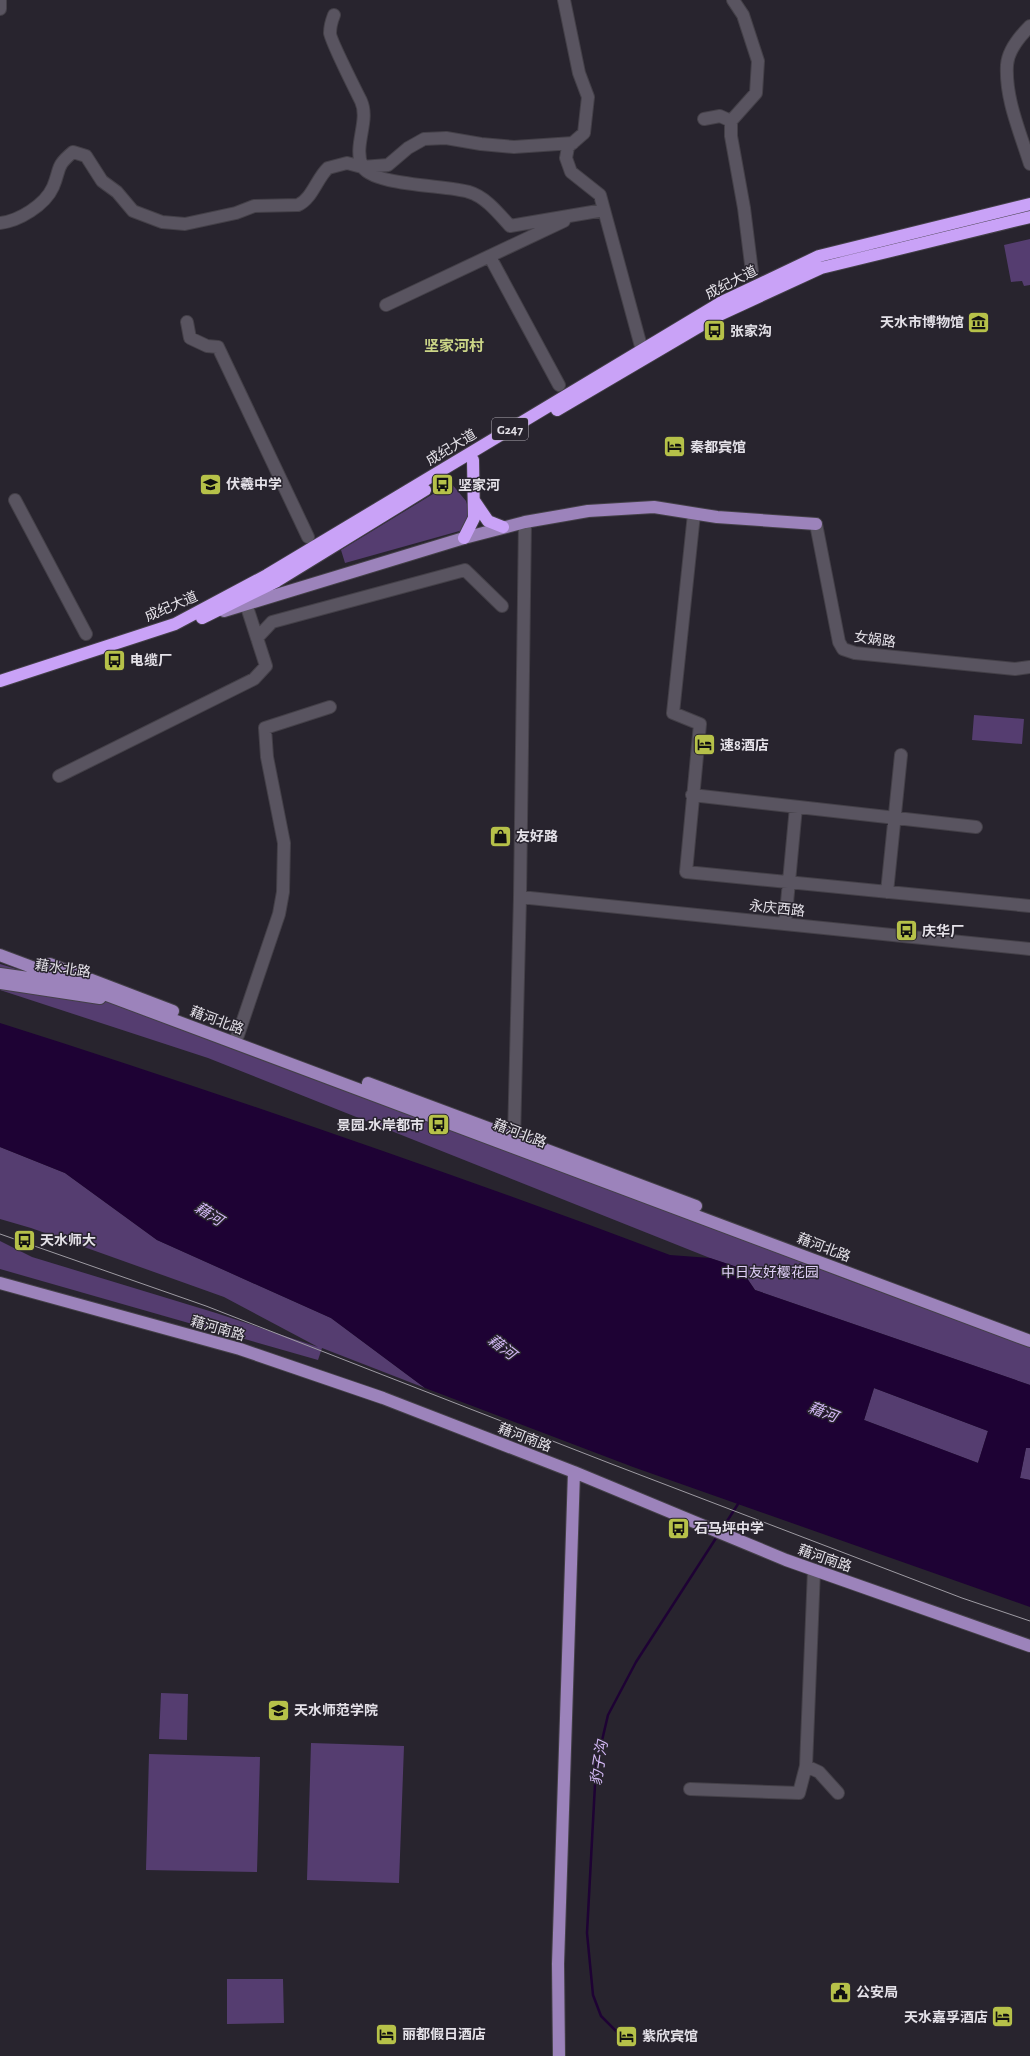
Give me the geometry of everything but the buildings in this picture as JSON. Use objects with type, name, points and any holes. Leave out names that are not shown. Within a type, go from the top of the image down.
[{"type":"highway","name":"成纪大道","points":[[0,681],[174,624],[267,575],[722,302],[819,256],[1030,204]]},
{"type":"highway","name":"成纪大道","points":[[0,687],[177,629],[277,581],[473,460],[717,316],[820,268],[1030,217]]},
{"type":"highway","points":[[464,538],[474,518],[475,502],[473,460]]},
{"type":"highway","points":[[475,502],[488,521],[503,527]]},
{"type":"main road","points":[[174,624],[202,618],[503,527],[588,511],[654,507],[717,517],[816,524]]},
{"type":"main road","name":"藉河北路","points":[[0,946],[122,996],[1030,1340]]},
{"type":"main road","name":"藉河北路","points":[[0,955],[80,985],[122,996]]},
{"type":"main road","name":"藉水北路","points":[[0,974],[80,985]]},
{"type":"main road","name":"藉水北路","points":[[0,983],[122,996]]},
{"type":"main road","name":"藉河北路","points":[[235,1038],[514,1138],[1030,1332]]},
{"type":"main road","name":"藉河南路","points":[[0,1283],[247,1352],[383,1398],[574,1472],[814,1570],[1030,1646]]},
{"type":"main road","points":[[559,2056],[558,1956],[574,1472]]},
{"type":"street","points":[[0,0],[0,9]]},
{"type":"street","points":[[564,0],[579,73],[588,98],[584,133],[568,147],[566,158],[571,172],[600,195],[642,350]]},
{"type":"street","points":[[733,0],[743,15],[758,61],[756,93],[730,121],[731,136],[744,208],[752,272]]},
{"type":"street","points":[[334,15],[330,34],[365,109],[358,148],[362,167],[374,177],[470,192],[492,206],[510,226],[604,210]]},
{"type":"street","points":[[1030,26],[1017,40],[1007,64],[1011,104],[1030,164]]},
{"type":"street","points":[[704,119],[720,116],[730,121]]},
{"type":"street","points":[[0,223],[32,211],[51,190],[61,163],[73,152],[86,156],[102,181],[117,192],[133,210],[171,224],[192,222],[236,213],[254,206],[298,205],[302,203],[328,168],[347,163],[362,167],[388,164],[408,148],[424,139],[446,138],[481,144],[514,147],[573,143]]},
{"type":"street","points":[[386,305],[577,215]]},
{"type":"street","points":[[490,257],[559,385]]},
{"type":"street","points":[[188,322],[190,338],[207,346],[218,347],[308,537]]},
{"type":"street","points":[[14,500],[86,634]]},
{"type":"street","points":[[694,514],[673,713],[700,724],[692,795],[686,872],[1030,906]]},
{"type":"street","points":[[514,1138],[520,897],[525,522]]},
{"type":"street","name":"女娲路","points":[[816,524],[839,642],[843,649],[855,653],[1015,669],[1030,667]]},
{"type":"street","points":[[257,638],[272,622],[464,570],[502,606]]},
{"type":"street","points":[[59,776],[254,679],[266,666],[246,604]]},
{"type":"street","points":[[235,1038],[279,914],[283,892],[284,843],[267,758],[265,728],[330,707]]},
{"type":"street","points":[[888,892],[901,756]]},
{"type":"street","points":[[692,795],[976,827]]},
{"type":"street","points":[[785,924],[796,807]]},
{"type":"street","name":"永庆西路","points":[[520,897],[1030,949]]},
{"type":"street","points":[[690,1789],[799,1793],[806,1766],[814,1570]]},
{"type":"street","points":[[806,1766],[819,1772],[838,1793]]},
{"type":"green space","points":[[1030,239],[1030,285],[1024,286],[1022,281],[1011,282],[1004,245]]},
{"type":"green space","points":[[451,483],[466,501],[470,514],[463,530],[345,563],[341,550]]},
{"type":"green space","points":[[974,715],[1024,719],[1022,744],[972,740]]},
{"type":"green space","name":"中日友好樱花园","points":[[0,964],[66,984],[542,1160],[848,1280],[1030,1347],[1030,1385],[755,1290],[740,1268],[710,1258],[208,1058],[0,990]]},
{"type":"green space","points":[[0,1147],[65,1173],[157,1240],[331,1318],[425,1388],[322,1348],[318,1360],[0,1269],[0,1241],[32,1257],[216,1313],[318,1347],[224,1297],[31,1228],[0,1219]]},
{"type":"green space","points":[[874,1388],[988,1431],[978,1463],[864,1420]]},
{"type":"green space","points":[[1026,1447],[1030,1448],[1030,1480],[1020,1478]]},
{"type":"green space","points":[[161,1693],[188,1694],[187,1740],[159,1739]]},
{"type":"green space","points":[[311,1743],[404,1746],[399,1883],[307,1880]]},
{"type":"green space","points":[[149,1754],[260,1757],[257,1872],[146,1870]]},
{"type":"green space","points":[[227,1979],[283,1979],[284,2023],[227,2024]]},
{"type":"water","name":"藉河","points":[[0,1023],[337,1135],[670,1255],[710,1258],[740,1268],[755,1290],[1030,1385],[1030,1448],[1026,1448],[1020,1478],[1030,1480],[1030,1607],[633,1467],[425,1388],[331,1318],[157,1240],[65,1173],[0,1147]],"holes":[[[874,1388],[988,1431],[978,1463],[864,1420]]]},
{"type":"waterway","name":"豹子沟","points":[[722,1529],[738,1504]]},
{"type":"waterway","name":"豹子沟","points":[[630,2045],[601,2016],[593,1995],[587,1933],[596,1766],[608,1715],[636,1662],[718,1535]]},
{"type":"tram line","points":[[0,1234],[206,1306],[609,1463],[962,1598],[1030,1621]]},
{"type":"place","name":"天水市博物馆","points":[[979,322]]},
{"type":"place","name":"张家沟","points":[[714,331]]},
{"type":"place","name":"秦都宾馆","points":[[674,447]]},
{"type":"place","name":"伏羲中学","points":[[211,484]]},
{"type":"place","name":"坚家河","points":[[442,485]]},
{"type":"place","name":"电缆厂","points":[[114,660]]},
{"type":"place","name":"速8酒店","points":[[704,745]]},
{"type":"place","name":"友好路","points":[[501,836]]},
{"type":"place","name":"庆华厂","points":[[906,931]]},
{"type":"place","name":"景园.水岸都市","points":[[439,1125]]},
{"type":"place","name":"天水师大","points":[[25,1240]]},
{"type":"place","name":"石马坪中学","points":[[678,1528]]},
{"type":"place","name":"天水师范学院","points":[[278,1710]]},
{"type":"place","name":"公安局","points":[[840,1992]]},
{"type":"place","name":"天水嘉孚酒店","points":[[1003,2017]]},
{"type":"place","name":"丽都假日酒店","points":[[386,2034]]},
{"type":"place","name":"紫欣宾馆","points":[[627,2036]]},
{"type":"district","name":"坚家河村","points":[[454,346]]}]
